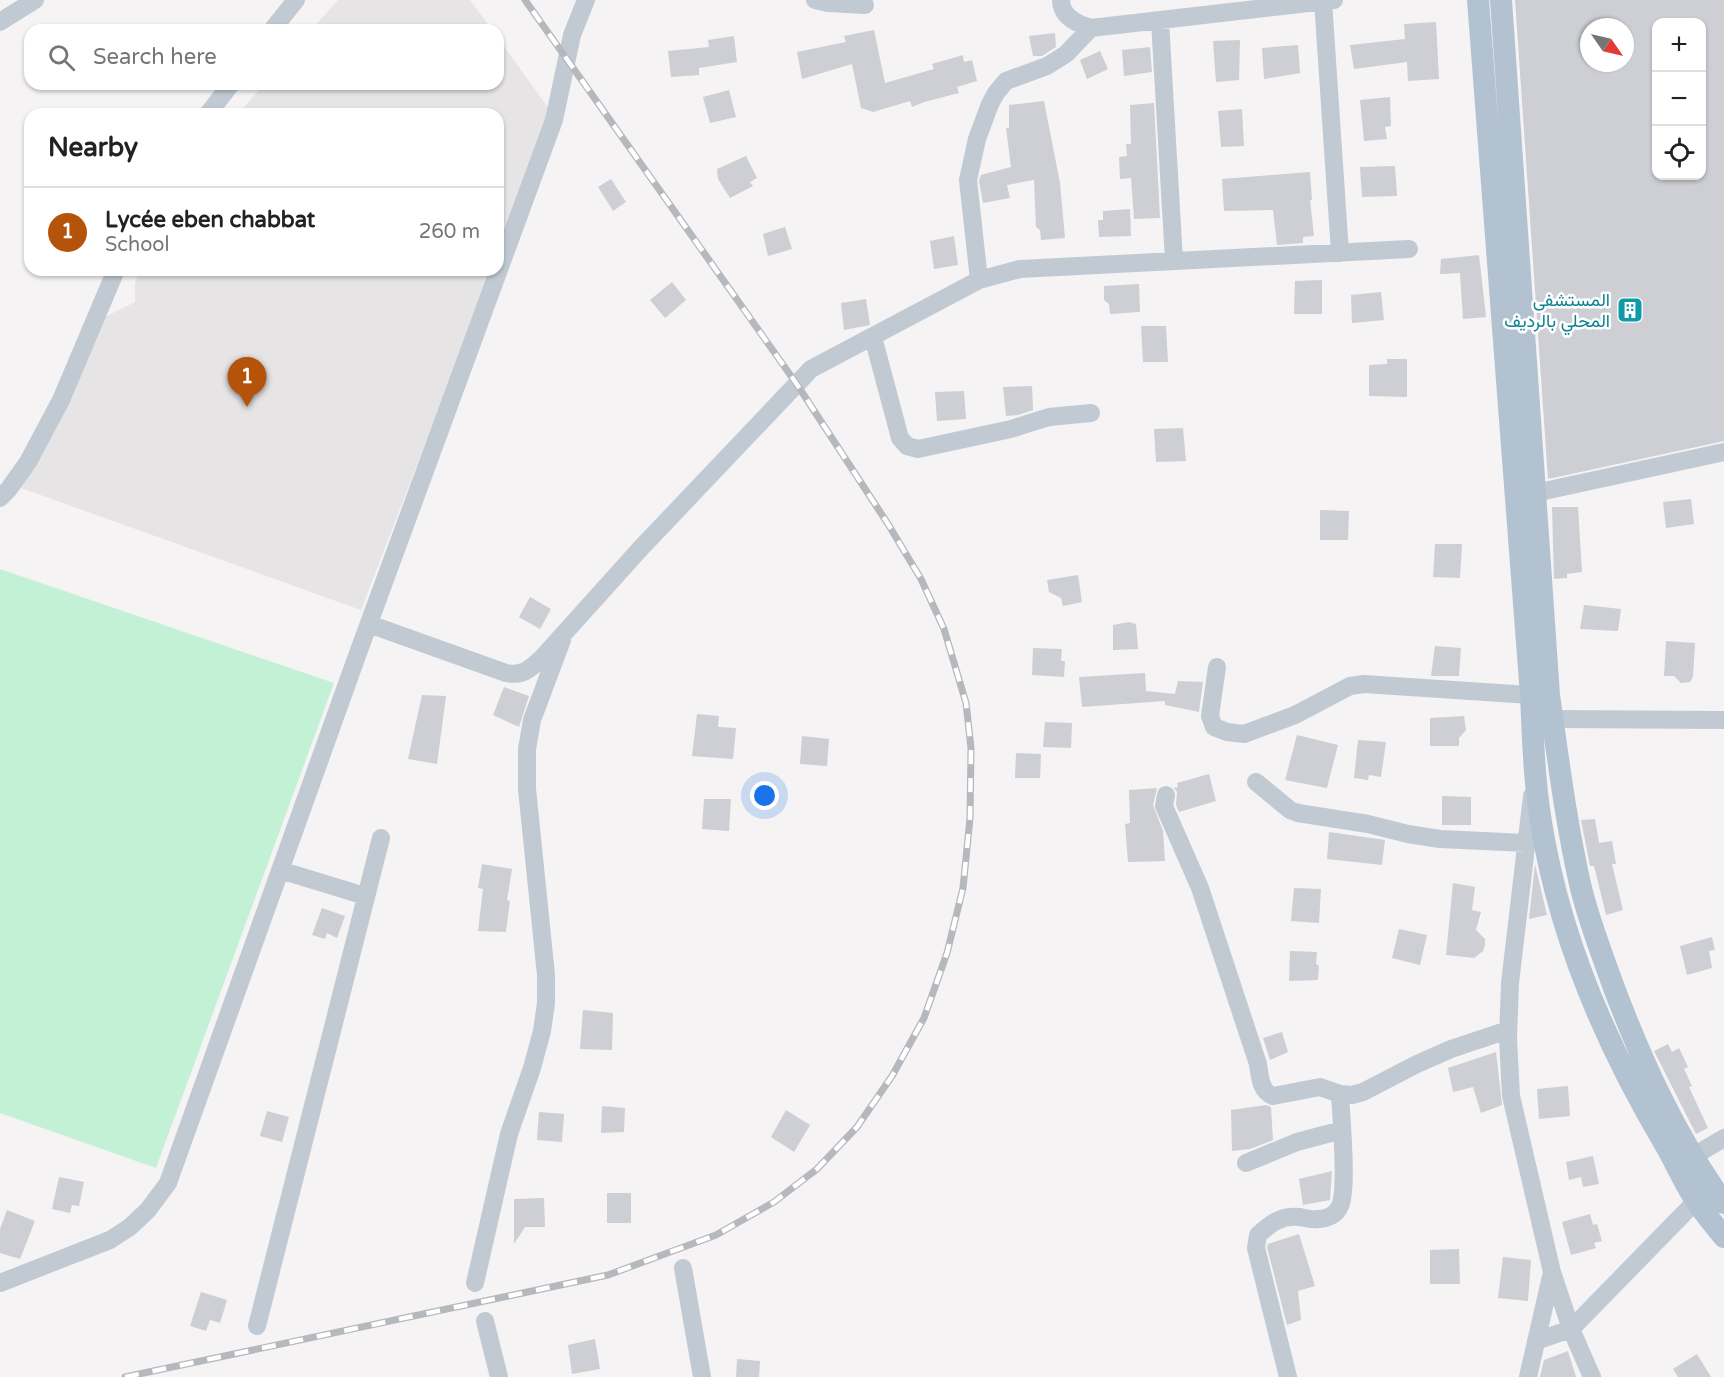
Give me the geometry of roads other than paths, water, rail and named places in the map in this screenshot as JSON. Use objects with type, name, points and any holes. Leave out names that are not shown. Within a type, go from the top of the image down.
[{"type":"main road","points":[[1479,0],[1526,493],[1549,695],[1580,885],[1602,956],[1627,1022],[1657,1091],[1711,1198],[1724,1237]]},
{"type":"main road","points":[[1501,0],[1526,493],[1531,695],[1535,777],[1541,823],[1555,890],[1578,964],[1640,1101],[1711,1198]]},
{"type":"street","points":[[0,22],[35,0]]},
{"type":"street","points":[[277,24],[296,0]]},
{"type":"street","points":[[504,256],[554,120],[572,35],[585,0]]},
{"type":"street","points":[[815,0],[865,5]]},
{"type":"street","points":[[1061,0],[1061,6],[1069,18],[1091,28],[1329,0],[1340,253]]},
{"type":"street","points":[[1160,21],[1174,260]]},
{"type":"street","points":[[979,280],[968,180],[977,139],[990,104],[1006,81],[1047,66],[1066,54],[1091,28]]},
{"type":"street","points":[[212,108],[226,90]]},
{"type":"street","points":[[369,624],[506,673],[516,675],[525,673],[795,383],[811,369],[979,280],[1020,269],[1410,249]]},
{"type":"street","points":[[0,498],[28,462],[61,400],[113,276]]},
{"type":"street","points":[[0,1283],[110,1240],[130,1227],[148,1210],[168,1183],[497,276]]},
{"type":"street","points":[[873,337],[900,438],[911,448],[918,449],[1011,429],[1049,417],[1091,413]]},
{"type":"street","points":[[1526,493],[1724,452]]},
{"type":"street","points":[[476,1283],[509,1134],[532,1068],[544,1021],[546,975],[527,789],[528,749],[532,720],[566,630]]},
{"type":"street","points":[[1217,667],[1210,716],[1214,727],[1227,732],[1244,734],[1295,715],[1350,686],[1364,684],[1531,695]]},
{"type":"street","points":[[1553,719],[1724,720]]},
{"type":"street","points":[[1535,777],[1510,983],[1508,1030],[1511,1096],[1552,1272],[1571,1329],[1592,1377]]},
{"type":"street","points":[[1256,783],[1290,810],[1298,813],[1429,837],[1527,843]]},
{"type":"street","points":[[1166,795],[1164,806],[1200,888],[1258,1064],[1263,1088],[1267,1094],[1273,1096],[1320,1087],[1340,1094],[1352,1095],[1363,1092],[1451,1049],[1508,1030]]},
{"type":"street","points":[[257,1326],[381,838]]},
{"type":"street","points":[[280,870],[365,896]]},
{"type":"street","points":[[1288,1377],[1257,1248],[1258,1235],[1279,1218],[1296,1217],[1316,1220],[1328,1218],[1337,1211],[1342,1203],[1344,1185],[1340,1094]]},
{"type":"street","points":[[1246,1163],[1297,1142],[1342,1130]]},
{"type":"street","points":[[1692,1157],[1724,1138]]},
{"type":"street","points":[[1536,1341],[1571,1329],[1711,1198]]},
{"type":"street","points":[[683,1268],[702,1377]]},
{"type":"street","points":[[1528,1377],[1552,1272]]},
{"type":"street","points":[[485,1321],[499,1377]]},
{"type":"railway","points":[[125,1377],[608,1275],[716,1235],[774,1202],[817,1169],[857,1127],[892,1076],[924,1018],[947,953],[963,888],[970,818],[971,748],[966,703],[944,629],[921,579],[888,524],[796,383],[525,0]]},
{"type":"place","name":"المستشفى المحلي بالرديف","points":[[1630,310]]},
{"type":"place","name":"Lycée eben chabbat","points":[[247,407]]}]
